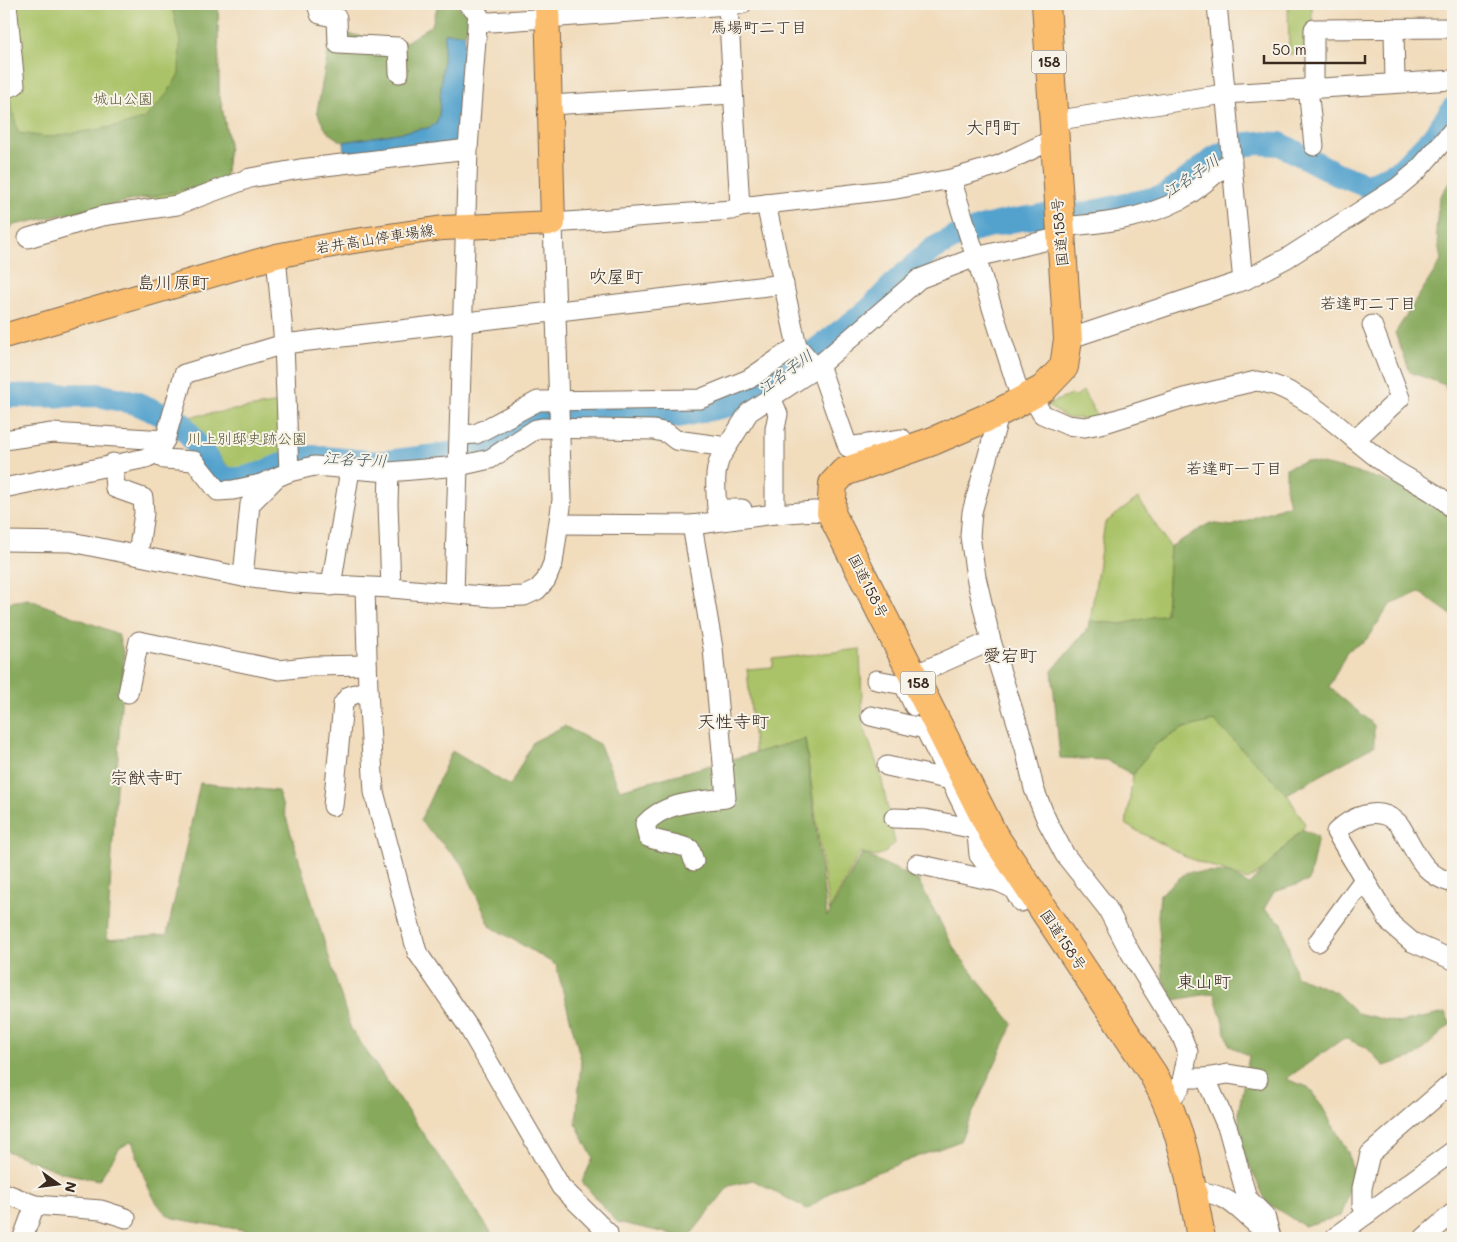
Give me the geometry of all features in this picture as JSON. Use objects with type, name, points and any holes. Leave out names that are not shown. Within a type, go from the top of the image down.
[{"type":"highway","name":"国道158号","points":[[1046,4],[1068,339],[1064,367],[1042,390],[1018,404],[910,449],[844,472],[837,477],[831,493],[831,513],[914,675],[984,832],[1153,1074],[1168,1102],[1178,1127],[1193,1190],[1201,1238]]},
{"type":"main road","points":[[547,11],[553,223]]},
{"type":"main road","name":"岩井高山停車場線","points":[[4,336],[276,256],[385,236],[465,227],[553,223]]},
{"type":"street","points":[[4,89],[15,85],[7,4]]},
{"type":"street","points":[[317,4],[320,14],[337,18],[338,44],[398,47],[399,73]]},
{"type":"street","points":[[454,593],[468,149],[478,12],[468,4]]},
{"type":"street","points":[[477,21],[491,22],[547,11],[735,4],[733,94],[740,207]]},
{"type":"street","points":[[1218,4],[1224,94],[1242,272],[1245,280]]},
{"type":"street","points":[[1394,28],[1395,83]]},
{"type":"street","points":[[1314,146],[1311,88],[1314,29],[1453,28]]},
{"type":"street","points":[[4,541],[72,542],[243,577],[332,586],[454,593],[493,598],[524,596],[537,590],[546,580],[553,562],[562,500],[553,223],[732,210],[740,207],[896,189],[951,179],[999,165],[1053,130],[1224,94],[1453,80]]},
{"type":"street","points":[[550,105],[733,94]]},
{"type":"street","points":[[1068,339],[1245,280],[1287,258],[1387,195],[1417,171],[1453,130]]},
{"type":"street","points":[[28,238],[102,216],[177,205],[242,181],[300,169],[468,149]]},
{"type":"street","points":[[775,514],[747,509],[717,509],[716,471],[719,457],[749,412],[771,397],[808,358],[971,241],[1060,223],[1131,217],[1181,200],[1232,160]]},
{"type":"street","points":[[951,179],[1018,404],[972,512],[970,536],[976,578],[991,641],[1025,748],[1034,788],[1047,822],[1065,855],[1107,908],[1130,952],[1181,1035],[1188,1052],[1181,1086],[1168,1102]]},
{"type":"street","points":[[766,204],[784,284],[808,358],[848,447],[902,439],[910,449]]},
{"type":"street","points":[[243,577],[250,504],[285,467],[284,344],[276,256]]},
{"type":"street","points":[[725,450],[720,446],[676,440],[667,432],[654,430],[559,425],[536,429],[490,459],[459,465],[389,472],[314,466],[285,467],[233,490],[218,491],[194,461],[164,459],[164,441],[184,374],[284,344],[784,284]]},
{"type":"street","points":[[1355,440],[1400,398],[1372,324]]},
{"type":"street","points":[[460,439],[476,434],[538,401],[558,403],[700,400],[749,379],[808,358]]},
{"type":"street","points":[[1018,404],[1068,424],[1085,427],[1105,423],[1184,398],[1256,381],[1264,382],[1295,396],[1388,466],[1444,500],[1453,509]]},
{"type":"street","points":[[771,397],[778,414],[775,429],[775,514]]},
{"type":"street","points":[[4,440],[52,433],[164,441]]},
{"type":"street","points":[[4,488],[113,463],[146,458],[164,441]]},
{"type":"street","points":[[113,463],[115,488],[143,498],[144,513],[138,555]]},
{"type":"street","points":[[332,586],[350,470]]},
{"type":"street","points":[[389,472],[388,504],[391,588]]},
{"type":"street","points":[[559,524],[692,525],[775,514],[814,511],[831,513]]},
{"type":"street","points":[[692,525],[713,648],[726,798],[685,803],[653,814],[645,824],[648,837],[657,841],[676,843],[690,850],[694,861]]},
{"type":"street","points":[[365,588],[374,792],[417,952],[467,1025],[561,1187],[608,1233]]},
{"type":"street","points":[[128,693],[139,641],[279,670],[367,666]]},
{"type":"street","points":[[914,675],[991,641]]},
{"type":"street","points":[[876,680],[904,685],[951,780],[989,837],[989,851],[1011,891],[916,864]]},
{"type":"street","points":[[333,806],[343,704],[350,696],[368,690]]},
{"type":"street","points":[[872,716],[925,729]]},
{"type":"street","points":[[887,766],[951,780]]},
{"type":"street","points":[[1453,883],[1436,877],[1428,871],[1398,822],[1376,813],[1354,819],[1336,832],[1391,924],[1401,934],[1422,947],[1453,960]]},
{"type":"street","points":[[894,818],[925,819],[984,832]]},
{"type":"street","points":[[1318,942],[1364,878]]},
{"type":"street","points":[[1183,1078],[1205,1078],[1228,1074],[1258,1079]]},
{"type":"street","points":[[1205,1078],[1228,1129],[1247,1198],[1265,1216],[1272,1238]]},
{"type":"street","points":[[1367,1214],[1362,1205],[1362,1188],[1370,1154],[1453,1082]]},
{"type":"street","points":[[1334,1238],[1453,1151]]},
{"type":"street","points":[[1193,1190],[1218,1194],[1231,1201],[1272,1238]]},
{"type":"street","points":[[4,1198],[7,1194],[35,1205],[101,1210],[126,1218]]},
{"type":"street","points":[[23,1237],[35,1205]]},
{"type":"street","points":[[1424,1238],[1451,1219]]},
{"type":"green space","name":"城山公園","points":[[4,4],[218,4],[219,92],[229,144],[225,181],[173,202],[46,186],[4,209]]},
{"type":"green space","points":[[168,4],[218,4],[219,92],[229,144],[225,181],[14,225],[4,234],[4,73],[18,133],[47,137],[120,126],[145,118],[167,94],[179,74],[180,41],[172,7]]},
{"type":"green space","points":[[438,4],[454,4],[470,16],[465,34],[445,33],[439,115],[436,124],[428,128],[344,142],[330,133],[324,126],[317,111],[332,31],[375,39],[406,42],[432,25]]},
{"type":"green space","points":[[1288,4],[1312,4],[1312,53],[1289,54]]},
{"type":"green space","points":[[1453,177],[1453,415],[1445,385],[1410,372],[1395,333],[1441,261],[1436,229],[1439,198]]},
{"type":"green space","points":[[1083,391],[1099,419],[1067,418],[1046,405],[1071,395],[1076,396]]},
{"type":"green space","name":"川上別邸史跡公園","points":[[280,403],[283,456],[251,470],[232,469],[224,462],[188,417]]},
{"type":"green space","points":[[1306,461],[1364,474],[1407,489],[1426,498],[1442,509],[1453,520],[1453,616],[1419,592],[1390,605],[1366,640],[1347,651],[1329,687],[1374,725],[1374,746],[1287,794],[1214,721],[1184,728],[1156,744],[1133,775],[1106,760],[1060,758],[1052,671],[1088,628],[1089,621],[1122,624],[1166,614],[1170,547],[1210,523],[1232,526],[1290,504],[1286,493],[1286,468]]},
{"type":"green space","points":[[1138,498],[1170,547],[1166,614],[1122,624],[1090,621],[1105,523]]},
{"type":"green space","points":[[28,599],[118,634],[124,655],[107,939],[167,934],[200,783],[278,791],[351,1029],[495,1238],[289,1238],[188,1221],[169,1216],[156,1201],[146,1182],[132,1141],[120,1148],[99,1180],[63,1173],[4,1150],[4,603]]},
{"type":"green space","points":[[860,649],[863,724],[881,776],[895,843],[886,852],[875,857],[860,852],[829,911],[805,739],[755,753],[747,669],[773,667],[773,659]]},
{"type":"green space","points":[[1214,721],[1287,794],[1305,824],[1288,854],[1248,880],[1191,859],[1126,825],[1133,775],[1156,744],[1184,728]]},
{"type":"green space","points":[[564,726],[599,744],[620,790],[805,739],[827,917],[862,853],[918,880],[955,950],[1013,1024],[960,1141],[840,1186],[807,1209],[753,1180],[729,1186],[688,1238],[617,1222],[582,1182],[593,1158],[576,1124],[581,1060],[556,965],[490,926],[463,865],[420,821],[452,751],[510,786],[533,742]]},
{"type":"green space","points":[[1302,829],[1318,837],[1309,881],[1274,892],[1264,909],[1282,923],[1296,976],[1335,992],[1357,1013],[1399,1023],[1445,1013],[1451,1024],[1416,1056],[1384,1066],[1366,1047],[1344,1038],[1286,1079],[1308,1087],[1320,1103],[1348,1152],[1354,1178],[1341,1216],[1304,1226],[1267,1203],[1239,1143],[1239,1108],[1249,1056],[1230,1046],[1214,993],[1174,1000],[1163,978],[1158,916],[1160,894],[1187,872],[1230,873],[1249,885]]},
{"type":"green space","points":[[864,1232],[906,1233],[916,1238],[856,1238]]},
{"type":"water","points":[[445,33],[465,34],[458,144],[345,157],[344,142],[428,128],[436,124],[439,115]]},
{"type":"waterway","name":"江名子川","points":[[4,396],[98,395],[136,403],[181,423],[217,473],[226,479],[241,479],[263,473],[295,459],[313,457],[378,463],[488,448],[544,417],[678,416],[734,404],[755,395],[869,310],[896,282],[933,249],[953,238],[984,227],[1010,221],[1040,216],[1089,213],[1162,197],[1216,157],[1240,145],[1258,143],[1280,144],[1337,174],[1365,185],[1379,181],[1401,170],[1433,137],[1453,109]]},
{"type":"district","name":"馬場町二丁目","points":[[759,27]]},
{"type":"district","name":"大門町","points":[[993,128]]},
{"type":"district","name":"吹屋町","points":[[616,277]]},
{"type":"district","name":"島川原町","points":[[173,283]]},
{"type":"district","name":"若達町二丁目","points":[[1368,303]]},
{"type":"district","name":"若達町一丁目","points":[[1234,468]]},
{"type":"district","name":"愛宕町","points":[[1010,656]]},
{"type":"district","name":"天性寺町","points":[[733,722]]},
{"type":"district","name":"宗猷寺町","points":[[146,778]]},
{"type":"district","name":"東山町","points":[[1204,982]]}]
